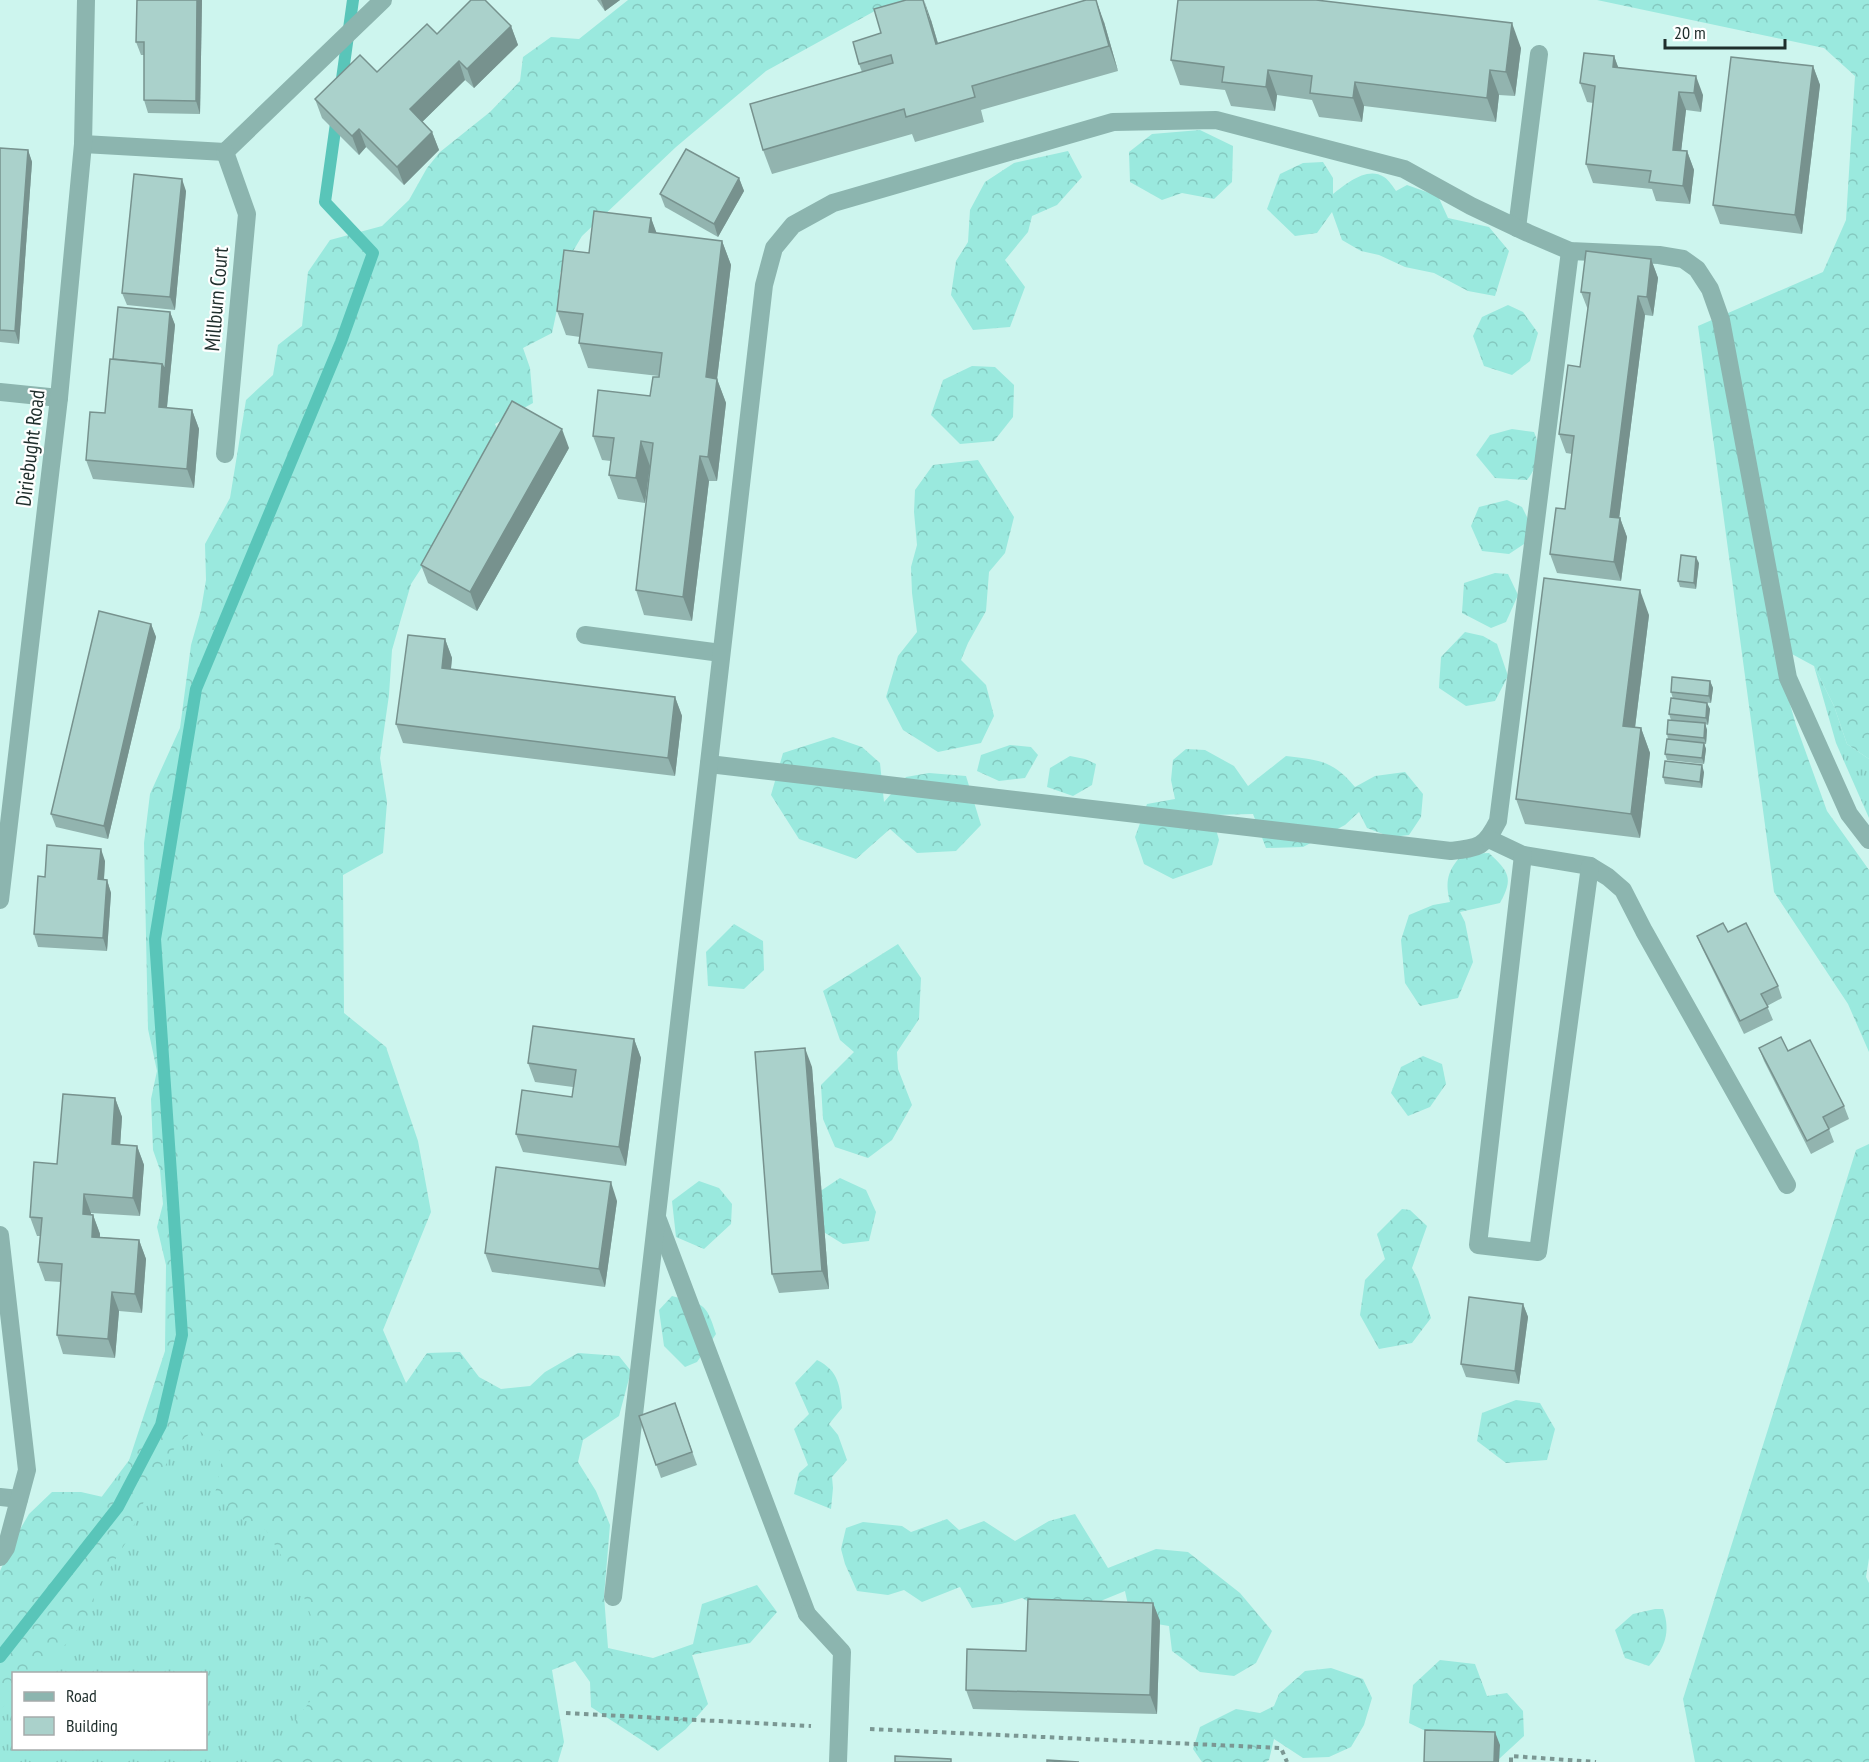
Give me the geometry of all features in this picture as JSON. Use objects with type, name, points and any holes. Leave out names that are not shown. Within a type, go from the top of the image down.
[{"type":"street","name":"Diriebught Road","points":[[0,900],[59,398],[83,144],[86,0]]},
{"type":"street","points":[[83,144],[225,152],[383,0]]},
{"type":"street","points":[[1517,228],[1539,54]]},
{"type":"street","points":[[613,1597],[764,285],[774,248],[793,225],[833,203],[1113,122],[1216,120],[1404,169],[1471,206],[1570,251],[1659,255],[1683,259],[1697,269],[1710,289],[1721,320],[1788,678],[1849,813],[1869,840]]},
{"type":"street","name":"Millburn Court","points":[[225,152],[247,214],[225,454]]},
{"type":"street","points":[[709,764],[1451,850],[1473,849],[1490,838],[1498,821],[1570,251]]},
{"type":"street","points":[[0,392],[59,398]]},
{"type":"street","points":[[585,635],[722,653]]},
{"type":"street","points":[[1490,838],[1523,855],[1590,866],[1623,890],[1787,1185]]},
{"type":"street","points":[[1523,855],[1478,1245],[1538,1252],[1590,866]]},
{"type":"street","points":[[657,1216],[807,1614],[842,1652],[838,1762]]},
{"type":"street","points":[[0,1235],[27,1470],[6,1548],[0,1557]]},
{"type":"street","points":[[0,1497],[19,1499]]},
{"type":"path","points":[[566,1713],[1281,1748],[1287,1762]]},
{"type":"path","points":[[1511,1762],[1511,1756],[1596,1762]]},
{"type":"green space","points":[[628,0],[907,0],[882,7],[766,71],[676,147],[582,236],[560,273],[561,291],[552,333],[523,348],[530,368],[533,403],[495,424],[512,461],[435,547],[411,584],[392,650],[389,695],[380,758],[387,802],[383,853],[343,875],[344,1013],[386,1047],[418,1141],[431,1212],[383,1330],[406,1383],[427,1353],[460,1352],[479,1377],[501,1389],[530,1386],[545,1372],[578,1353],[619,1356],[631,1371],[619,1416],[583,1440],[578,1462],[596,1491],[610,1525],[604,1596],[608,1648],[653,1658],[693,1644],[702,1604],[757,1585],[777,1612],[750,1643],[692,1655],[708,1704],[686,1729],[658,1751],[591,1707],[590,1682],[575,1661],[552,1670],[564,1742],[558,1762],[264,1762],[311,1700],[324,1651],[301,1589],[266,1530],[244,1520],[215,1494],[223,1454],[197,1428],[176,1445],[155,1486],[145,1499],[128,1539],[95,1592],[92,1610],[67,1643],[37,1672],[12,1672],[12,1697],[0,1710],[0,1571],[15,1538],[29,1514],[52,1492],[81,1492],[116,1500],[165,1351],[166,1265],[157,1227],[163,1204],[160,1170],[153,1150],[151,1099],[157,1071],[148,1029],[144,843],[150,794],[180,728],[191,645],[201,610],[206,580],[205,544],[230,498],[246,400],[273,375],[278,345],[302,326],[308,272],[330,240],[382,226],[409,200],[427,168],[440,152],[490,112],[520,81],[523,57],[551,37],[579,39]]},
{"type":"green space","points":[[1597,0],[1869,0],[1869,759],[1847,744],[1834,706],[1814,666],[1775,645],[1796,725],[1827,811],[1869,870],[1869,1052],[1848,1004],[1774,892],[1698,326],[1823,272],[1846,220],[1855,76],[1824,48]]},
{"type":"green space","points":[[1200,130],[1233,146],[1232,182],[1214,199],[1182,193],[1162,200],[1130,182],[1129,152],[1152,134]]},
{"type":"green space","points":[[1068,151],[1082,177],[1057,205],[1032,216],[1028,232],[1005,260],[1025,287],[1010,327],[973,330],[951,295],[956,261],[968,242],[970,210],[985,182],[1014,163]]},
{"type":"green space","points":[[1323,162],[1333,178],[1333,194],[1357,178],[1377,174],[1386,178],[1396,191],[1407,185],[1438,196],[1448,218],[1489,227],[1509,251],[1495,296],[1468,291],[1434,273],[1405,267],[1379,255],[1361,251],[1342,240],[1332,212],[1317,233],[1295,236],[1267,209],[1280,174],[1303,163]]},
{"type":"green space","points":[[1508,305],[1523,312],[1538,333],[1530,361],[1512,375],[1484,366],[1473,336],[1482,317]]},
{"type":"green space","points":[[972,366],[995,367],[1014,385],[1013,417],[994,441],[960,444],[931,415],[943,380]]},
{"type":"green space","points":[[1512,429],[1534,432],[1538,445],[1538,457],[1527,480],[1495,478],[1476,455],[1490,435]]},
{"type":"green space","points":[[978,460],[1014,517],[1005,553],[989,572],[986,611],[961,660],[986,685],[994,716],[981,743],[938,752],[903,730],[886,697],[898,656],[917,632],[911,567],[917,545],[915,490],[933,465]]},
{"type":"green space","points":[[1507,500],[1522,507],[1529,521],[1524,544],[1509,554],[1482,551],[1471,526],[1479,507]]},
{"type":"green space","points":[[1495,573],[1508,574],[1518,595],[1506,622],[1491,628],[1462,613],[1464,583]]},
{"type":"green space","points":[[1465,632],[1483,636],[1497,644],[1508,676],[1495,701],[1466,706],[1439,688],[1441,657]]},
{"type":"green space","points":[[1814,666],[1834,706],[1847,744],[1869,759],[1869,818],[1836,743]]},
{"type":"green space","points":[[833,737],[862,747],[880,763],[884,802],[906,777],[929,773],[966,776],[981,825],[956,851],[917,853],[890,829],[856,859],[799,839],[771,795],[783,753]]},
{"type":"green space","points":[[1010,745],[1031,747],[1038,755],[1025,778],[999,781],[977,771],[981,755]]},
{"type":"green space","points":[[1186,749],[1205,750],[1234,766],[1248,786],[1286,756],[1332,766],[1355,787],[1375,776],[1405,772],[1423,794],[1421,817],[1409,835],[1391,837],[1367,828],[1359,812],[1345,825],[1303,847],[1266,848],[1253,814],[1212,815],[1219,840],[1212,865],[1173,879],[1144,864],[1135,837],[1147,804],[1175,799],[1171,780],[1173,760]]},
{"type":"green space","points":[[1070,756],[1096,764],[1092,785],[1073,796],[1047,787],[1050,768]]},
{"type":"green space","points":[[1489,853],[1505,871],[1507,887],[1500,903],[1460,912],[1465,922],[1473,962],[1458,998],[1420,1006],[1405,983],[1401,940],[1409,915],[1433,905],[1450,902],[1449,876],[1463,854]]},
{"type":"green space","points":[[734,924],[763,941],[764,970],[744,989],[708,986],[706,952]]},
{"type":"green space","points":[[898,944],[921,978],[919,1019],[897,1052],[898,1069],[912,1105],[892,1140],[868,1158],[835,1147],[823,1119],[821,1085],[854,1052],[840,1040],[823,991]]},
{"type":"green space","points":[[1423,1056],[1442,1064],[1446,1084],[1430,1107],[1408,1116],[1391,1093],[1401,1067]]},
{"type":"green space","points":[[1869,1144],[1869,1558],[1866,1577],[1869,1583],[1869,1762],[1695,1762],[1683,1699],[1856,1150]]},
{"type":"green space","points":[[840,1178],[866,1190],[876,1212],[869,1241],[843,1244],[809,1223],[813,1196]]},
{"type":"green space","points":[[699,1181],[719,1188],[732,1204],[731,1224],[704,1249],[676,1237],[672,1201]]},
{"type":"green space","points":[[1402,1209],[1410,1210],[1427,1226],[1412,1268],[1431,1318],[1412,1343],[1379,1349],[1360,1315],[1365,1280],[1385,1259],[1377,1234]]},
{"type":"green space","points":[[672,1296],[702,1306],[716,1334],[697,1362],[685,1367],[664,1346],[659,1310]]},
{"type":"green space","points":[[817,1360],[830,1369],[839,1386],[842,1408],[829,1424],[838,1435],[847,1460],[832,1477],[831,1509],[794,1494],[799,1473],[808,1465],[794,1429],[809,1414],[795,1383]]},
{"type":"green space","points":[[174,1400],[474,1542],[477,1762],[0,1762],[0,1633]]},
{"type":"green space","points":[[1516,1400],[1540,1403],[1555,1429],[1547,1460],[1506,1463],[1477,1441],[1482,1413]]},
{"type":"green space","points":[[1075,1514],[1108,1568],[1156,1549],[1188,1552],[1240,1593],[1272,1631],[1256,1663],[1234,1676],[1200,1672],[1172,1651],[1169,1626],[1139,1621],[1128,1605],[1125,1591],[1103,1600],[1086,1614],[1043,1610],[1022,1598],[972,1608],[960,1587],[922,1602],[904,1590],[888,1595],[857,1591],[841,1549],[846,1528],[863,1522],[902,1526],[911,1532],[947,1519],[959,1530],[984,1521],[1015,1541],[1049,1521]]},
{"type":"green space","points":[[1663,1609],[1666,1625],[1665,1639],[1659,1653],[1649,1666],[1625,1658],[1615,1630],[1633,1614]]},
{"type":"green space","points":[[1440,1660],[1475,1664],[1487,1696],[1507,1693],[1523,1711],[1524,1736],[1499,1759],[1479,1762],[1462,1730],[1448,1742],[1409,1723],[1413,1685]]},
{"type":"green space","points":[[1331,1668],[1363,1679],[1372,1698],[1364,1725],[1351,1747],[1329,1757],[1303,1758],[1274,1739],[1269,1760],[1266,1762],[1202,1762],[1193,1749],[1200,1727],[1236,1709],[1260,1713],[1274,1706],[1279,1694],[1305,1671]]},
{"type":"building","points":[[137,0],[197,0],[196,101],[144,100],[144,42],[136,42]]},
{"type":"building","points":[[471,0],[485,0],[511,26],[467,69],[459,61],[410,109],[432,132],[397,167],[359,129],[352,136],[315,99],[360,55],[377,72],[427,24],[437,34]]},
{"type":"building","points":[[906,0],[923,0],[936,44],[1086,0],[1096,0],[1109,46],[972,86],[975,97],[906,117],[904,109],[763,150],[750,104],[893,63],[891,55],[859,64],[853,42],[881,33],[874,9]]},
{"type":"building","points":[[1178,0],[1316,0],[1512,23],[1506,72],[1490,70],[1487,98],[1355,82],[1353,98],[1310,93],[1312,76],[1268,70],[1266,87],[1222,82],[1224,67],[1171,60]]},
{"type":"building","points":[[1584,53],[1614,56],[1613,67],[1696,76],[1694,93],[1679,92],[1673,150],[1687,151],[1683,186],[1649,182],[1651,171],[1586,164],[1595,86],[1580,83]]},
{"type":"building","points":[[1731,57],[1813,66],[1795,215],[1713,205]]},
{"type":"building","points":[[0,148],[28,150],[15,331],[0,330]]},
{"type":"building","points":[[686,149],[739,178],[714,224],[660,194]]},
{"type":"building","points":[[134,174],[182,179],[170,297],[122,293]]},
{"type":"building","points":[[594,211],[651,218],[649,232],[722,241],[706,377],[717,379],[708,457],[700,456],[683,597],[636,590],[653,443],[641,441],[636,478],[609,475],[614,438],[593,436],[598,390],[650,396],[653,377],[659,377],[662,353],[579,343],[583,314],[557,311],[564,250],[589,253]]},
{"type":"building","points":[[1586,251],[1651,259],[1647,297],[1638,296],[1610,517],[1620,518],[1614,562],[1550,554],[1556,508],[1565,509],[1574,436],[1559,434],[1568,365],[1580,367],[1590,293],[1581,292]]},
{"type":"building","points":[[118,307],[170,312],[165,370],[162,364],[113,359]]},
{"type":"building","points":[[110,359],[162,364],[159,407],[192,410],[187,469],[86,460],[90,412],[105,413]]},
{"type":"building","points":[[512,401],[562,429],[470,592],[421,565]]},
{"type":"building","points":[[1681,555],[1696,557],[1694,583],[1678,581]]},
{"type":"building","points":[[1544,578],[1640,590],[1623,726],[1641,728],[1631,814],[1516,799]]},
{"type":"building","points":[[99,611],[151,624],[104,826],[51,814]]},
{"type":"building","points":[[408,635],[445,639],[442,668],[675,697],[668,758],[396,724]]},
{"type":"building","points":[[1672,677],[1710,681],[1709,696],[1671,692]]},
{"type":"building","points":[[1671,698],[1707,703],[1706,718],[1669,714]]},
{"type":"building","points":[[1668,720],[1705,723],[1704,738],[1667,734]]},
{"type":"building","points":[[1667,739],[1704,743],[1702,758],[1665,754]]},
{"type":"building","points":[[1665,761],[1702,765],[1700,782],[1663,777]]},
{"type":"building","points":[[47,845],[101,849],[98,879],[107,880],[103,938],[34,934],[38,876],[45,877]]},
{"type":"building","points":[[1723,923],[1728,932],[1746,923],[1778,986],[1761,994],[1768,1007],[1740,1021],[1697,936]]},
{"type":"building","points":[[533,1026],[634,1039],[619,1147],[516,1134],[522,1090],[572,1097],[576,1070],[528,1063]]},
{"type":"building","points":[[1781,1037],[1788,1051],[1810,1040],[1844,1106],[1823,1117],[1829,1129],[1807,1141],[1759,1048]]},
{"type":"building","points":[[805,1048],[822,1271],[772,1274],[755,1052]]},
{"type":"building","points":[[63,1094],[115,1098],[112,1144],[137,1146],[133,1198],[84,1194],[83,1214],[93,1215],[92,1237],[139,1240],[135,1294],[112,1292],[108,1339],[57,1335],[62,1264],[38,1262],[42,1218],[30,1217],[34,1162],[57,1164]]},
{"type":"building","points":[[496,1167],[611,1182],[599,1269],[485,1253]]},
{"type":"building","points":[[1469,1297],[1523,1304],[1515,1371],[1461,1364]]},
{"type":"building","points":[[675,1403],[692,1452],[656,1465],[639,1416]]},
{"type":"building","points":[[1028,1599],[1153,1603],[1150,1695],[966,1690],[967,1649],[1026,1651]]},
{"type":"building","points":[[1425,1730],[1495,1732],[1494,1762],[1424,1762]]},
{"type":"building","points":[[895,1756],[951,1759],[951,1762],[895,1762]]},
{"type":"building","points":[[1047,1760],[1079,1762],[1047,1762]]},
{"type":"waterway","points":[[341,86],[353,0]]},
{"type":"waterway","points":[[0,1657],[118,1507],[161,1425],[182,1335],[155,939],[196,689],[341,342],[373,253],[325,202],[337,116]]}]
